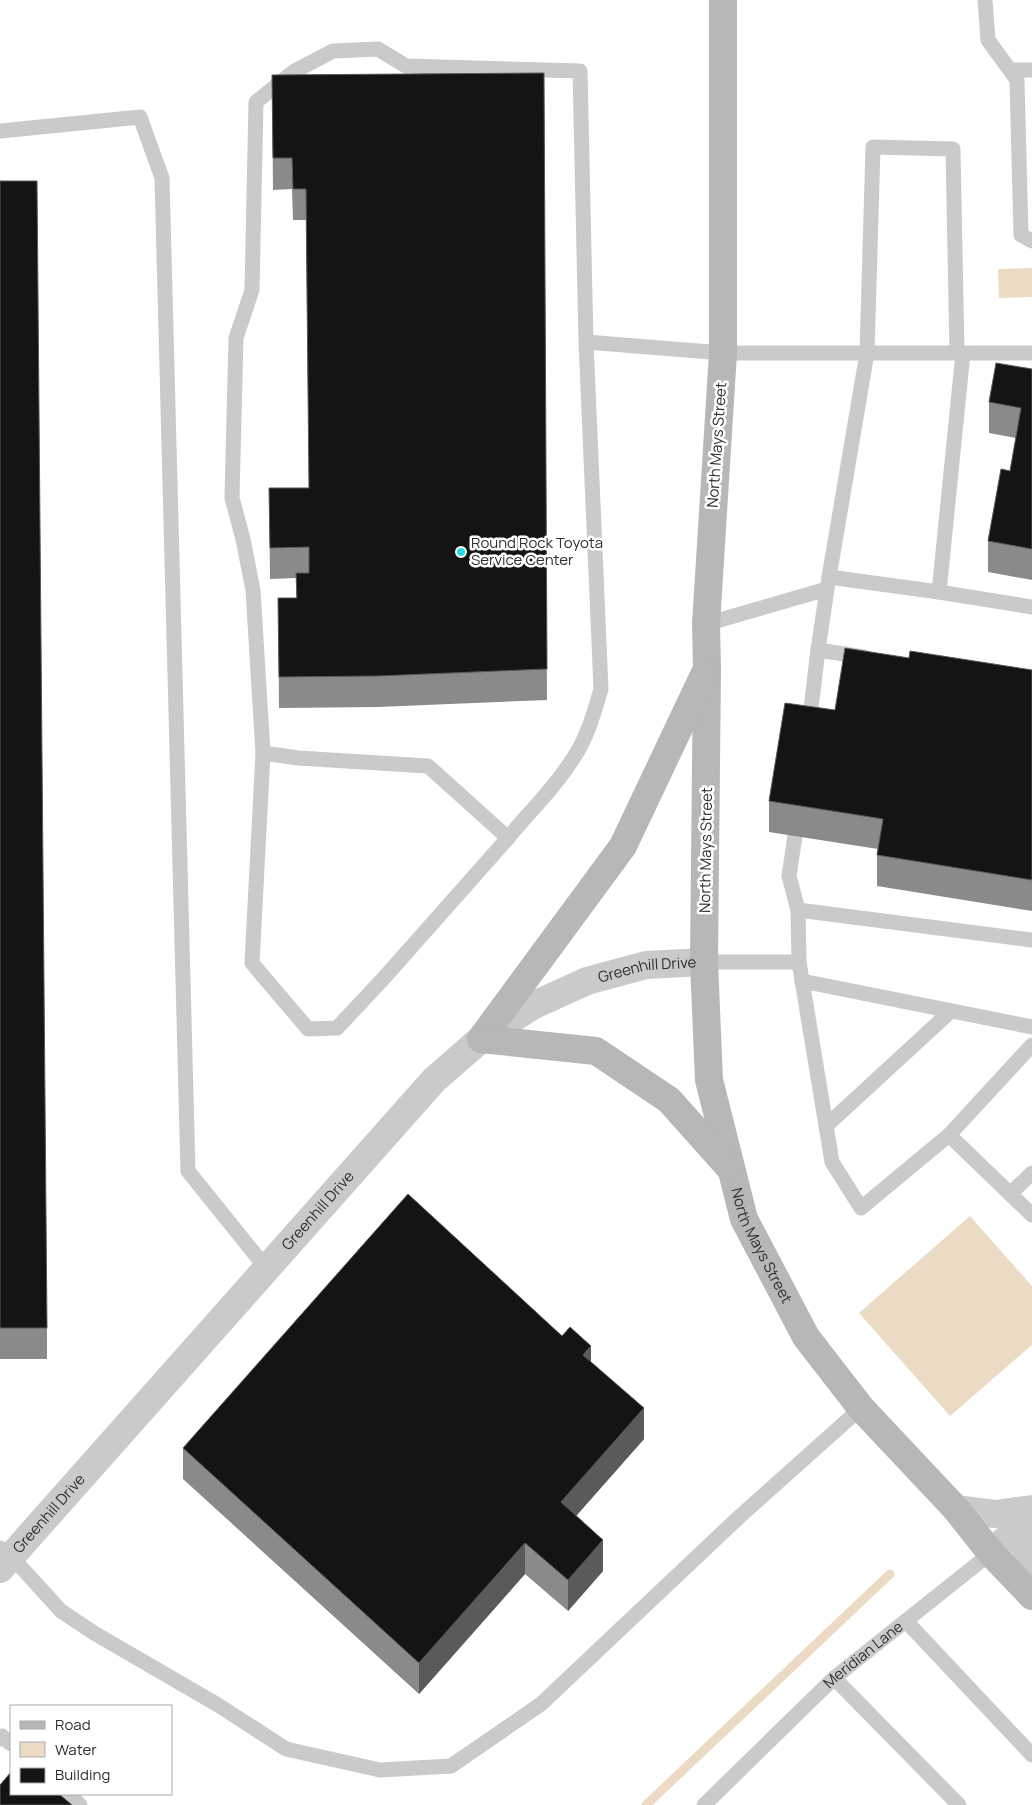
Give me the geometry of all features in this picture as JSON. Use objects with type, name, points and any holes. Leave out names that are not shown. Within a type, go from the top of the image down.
[{"type":"main road","name":"North Mays Street","points":[[723,0],[724,353],[706,624],[704,962],[709,1080],[744,1219],[806,1337],[861,1408],[956,1509],[991,1553],[1031,1595]]},
{"type":"main road","points":[[481,1039],[623,846],[707,668]]},
{"type":"main road","points":[[481,1039],[596,1051],[669,1100],[731,1169]]},
{"type":"street","name":"Greenhill Drive","points":[[4,1558],[434,1080],[481,1039],[532,1006],[587,981],[646,964],[704,962]]},
{"type":"street","points":[[956,1509],[995,1514],[1032,1509]]},
{"type":"street","name":"Meridian Lane","points":[[991,1553],[1032,1516]]},
{"type":"street","points":[[1031,1595],[1026,1556],[1032,1538]]},
{"type":"lane","points":[[985,0],[988,40],[1017,80],[1020,235],[1032,241]]},
{"type":"lane","points":[[378,49],[406,66],[580,70],[586,342],[601,689],[591,724],[573,760],[543,798],[532,808],[508,838],[383,979],[337,1028],[308,1029],[252,963],[264,752],[254,590],[232,498],[236,338],[252,290],[256,102],[293,72],[333,51],[378,49]]},
{"type":"lane","points":[[1010,70],[1032,70]]},
{"type":"lane","points":[[0,131],[140,117],[162,178],[188,1171],[266,1268]]},
{"type":"lane","points":[[808,737],[828,583],[867,353],[873,146],[953,149],[960,353],[939,592]]},
{"type":"lane","points":[[586,342],[724,353],[1032,353]]},
{"type":"lane","points":[[706,624],[828,583],[939,592],[1032,607]]},
{"type":"lane","points":[[818,650],[877,659]]},
{"type":"lane","points":[[264,752],[298,758],[428,766],[508,838]]},
{"type":"lane","points":[[795,836],[789,876],[798,910],[799,962],[832,1162],[861,1208],[949,1135],[1032,1045]]},
{"type":"lane","points":[[798,910],[1032,940]]},
{"type":"lane","points":[[704,962],[799,962]]},
{"type":"lane","points":[[802,981],[1032,1027]]},
{"type":"lane","points":[[826,1126],[951,1010]]},
{"type":"lane","points":[[949,1135],[1032,1215]]},
{"type":"lane","points":[[1010,1194],[1032,1173]]},
{"type":"lane","points":[[4,1558],[61,1611],[94,1633],[218,1705],[286,1748],[380,1770],[451,1766],[541,1704],[738,1518],[861,1408]]},
{"type":"lane","name":"Meridian Lane","points":[[704,1805],[834,1678],[991,1553]]},
{"type":"lane","points":[[906,1621],[1032,1755]]},
{"type":"lane","points":[[834,1678],[958,1805]]},
{"type":"lane","points":[[0,1739],[2,1736],[10,1743]]},
{"type":"lane","points":[[69,1795],[80,1805]]},
{"type":"water","points":[[1032,268],[1032,297],[999,298],[998,269]]},
{"type":"water","points":[[970,1216],[1032,1286],[1032,1345],[950,1416],[859,1313]]},
{"type":"building","points":[[544,73],[547,669],[378,676],[279,677],[278,598],[297,598],[296,573],[309,573],[309,547],[270,548],[269,488],[309,488],[306,189],[293,189],[292,158],[273,158],[272,75]]},
{"type":"building","points":[[0,181],[37,181],[47,1328],[0,1328]]},
{"type":"building","points":[[996,363],[1032,369],[1032,549],[988,541],[1001,469],[1010,471],[1021,408],[989,402]]},
{"type":"building","points":[[845,648],[909,658],[910,651],[1032,670],[1032,880],[877,855],[883,819],[769,801],[785,703],[835,710]]},
{"type":"building","points":[[408,1194],[562,1336],[570,1327],[591,1346],[583,1355],[644,1408],[561,1502],[603,1540],[568,1580],[525,1543],[419,1663],[183,1448]]},
{"type":"building","points":[[10,1773],[10,1795],[60,1795],[72,1805],[0,1805],[0,1785]]},
{"type":"waterway","points":[[646,1805],[890,1574]]},
{"type":"place","name":"Round Rock Toyota Service Center","points":[[461,552]]}]
